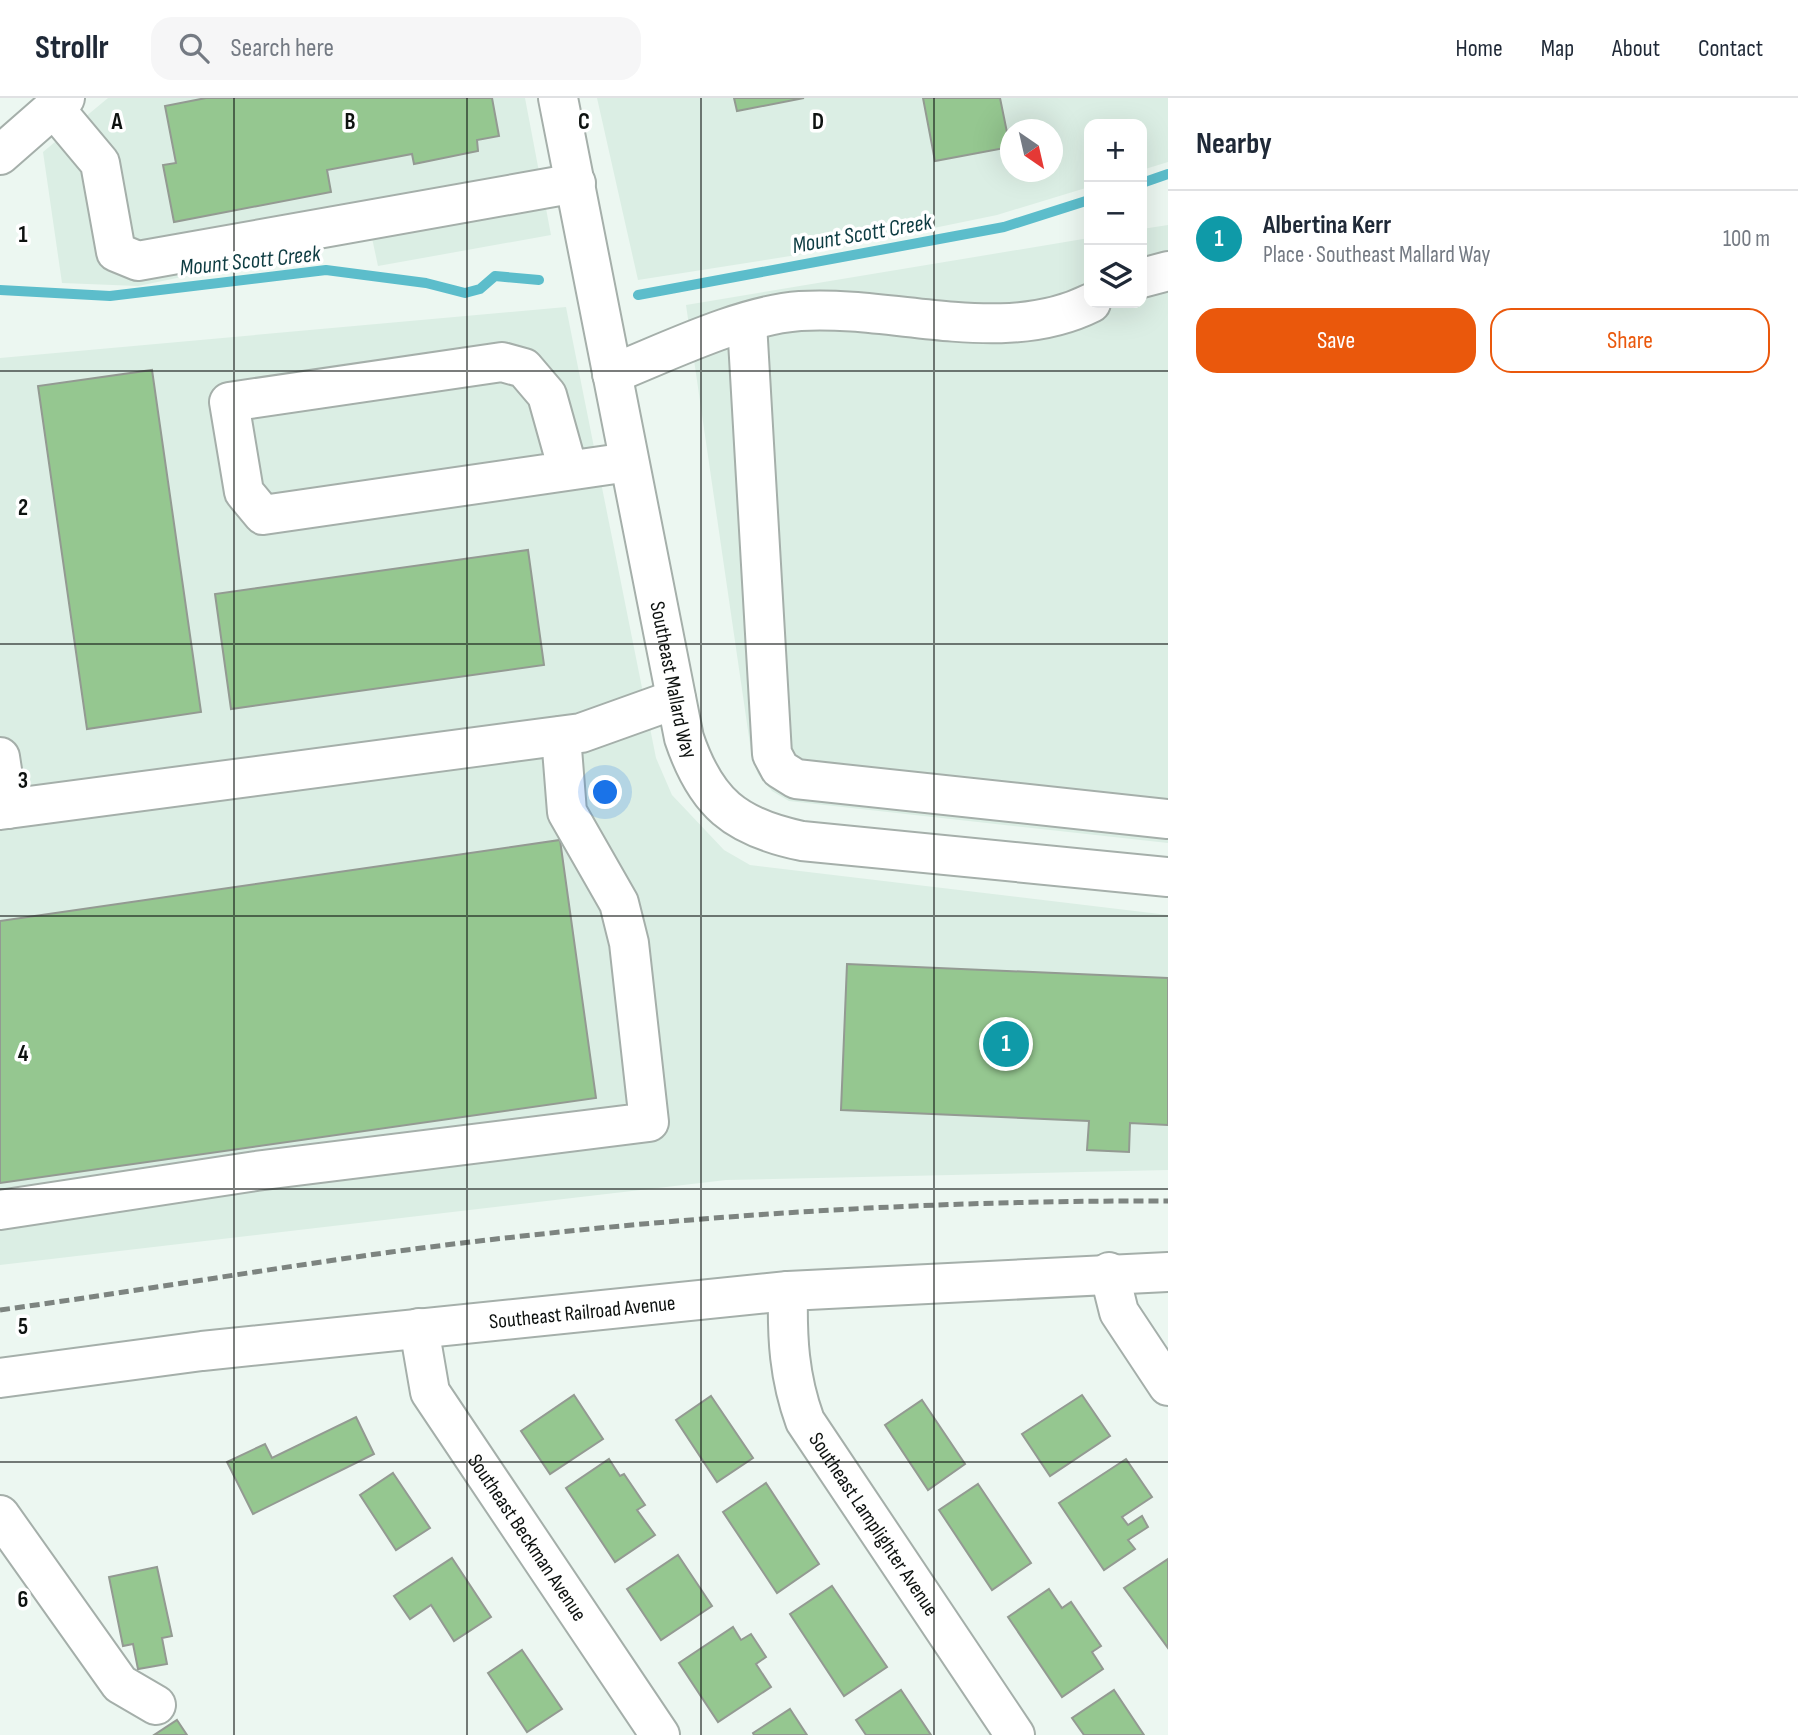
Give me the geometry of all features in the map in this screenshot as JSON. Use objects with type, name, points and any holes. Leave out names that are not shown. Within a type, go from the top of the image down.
[{"type":"street","name":"Southeast Mallard Way","points":[[558,98],[676,699],[691,758],[707,790],[722,807],[742,821],[772,835],[828,845],[1168,877]]},
{"type":"street","points":[[0,155],[60,103],[100,163],[117,252],[138,261],[576,183]]},
{"type":"street","points":[[1147,277],[1168,271]]},
{"type":"street","points":[[612,374],[747,323],[797,311],[848,310],[982,324],[1042,320],[1084,305]]},
{"type":"street","points":[[747,323],[772,754],[780,769],[796,779],[1168,819]]},
{"type":"street","points":[[568,470],[547,395],[524,368],[502,362],[229,402],[244,492],[263,515],[629,462]]},
{"type":"street","points":[[0,757],[4,809],[581,733],[676,699]]},
{"type":"street","points":[[0,1210],[256,1171],[649,1122],[629,943],[619,903],[566,811],[561,736]]},
{"type":"street","points":[[1110,1272],[1119,1311],[1168,1386]]},
{"type":"street","name":"Southeast Railroad Avenue","points":[[0,1378],[189,1353],[788,1292],[1110,1272],[1168,1272]]},
{"type":"street","name":"Southeast Lamplighter Avenue","points":[[788,1292],[788,1355],[793,1387],[805,1421],[1014,1735]]},
{"type":"street","name":"Southeast Beckman Avenue","points":[[419,1328],[430,1392],[655,1733]]},
{"type":"street","points":[[0,1515],[120,1684],[156,1705]]},
{"type":"shaded area","points":[[108,98],[525,98],[551,235],[378,266],[372,238],[138,286],[62,283],[43,152]]},
{"type":"shaded area","points":[[597,98],[1168,98],[1168,162],[1147,168],[1147,119],[1084,119],[1084,189],[997,215],[822,251],[638,280]]},
{"type":"shaded area","points":[[1168,225],[1168,843],[789,801],[772,791],[758,774],[752,758],[686,305],[1084,239],[1084,308],[1147,308],[1147,228]]},
{"type":"shaded area","points":[[566,307],[656,758],[672,795],[724,850],[750,865],[1168,915],[1168,1170],[726,1180],[0,1265],[0,358]]},
{"type":"building","points":[[206,98],[492,98],[499,136],[477,140],[478,151],[414,164],[412,154],[327,170],[331,192],[174,222],[163,165],[176,163],[165,106]]},
{"type":"building","points":[[734,98],[804,98],[737,111]]},
{"type":"building","points":[[923,98],[1000,98],[1004,119],[1000,119],[1000,149],[935,161]]},
{"type":"building","points":[[152,370],[201,712],[87,729],[38,386]]},
{"type":"building","points":[[528,550],[544,665],[231,709],[215,594]]},
{"type":"building","points":[[560,840],[596,1098],[0,1183],[0,921]]},
{"type":"building","points":[[847,964],[1168,978],[1168,1125],[1130,1123],[1129,1152],[1087,1150],[1089,1121],[841,1110]]},
{"type":"building","points":[[574,1395],[603,1439],[550,1474],[521,1431]]},
{"type":"building","points":[[1082,1395],[1110,1436],[1050,1476],[1022,1434]]},
{"type":"building","points":[[711,1396],[753,1458],[717,1482],[676,1420]]},
{"type":"building","points":[[922,1400],[965,1464],[928,1490],[885,1425]]},
{"type":"building","points":[[356,1417],[374,1454],[253,1514],[227,1462],[265,1444],[272,1458]]},
{"type":"building","points":[[609,1459],[620,1476],[624,1474],[645,1505],[637,1510],[655,1535],[615,1562],[566,1488]]},
{"type":"building","points":[[1126,1459],[1152,1497],[1122,1517],[1128,1525],[1142,1516],[1148,1527],[1128,1540],[1135,1549],[1104,1570],[1059,1503]]},
{"type":"building","points":[[393,1473],[430,1528],[396,1550],[360,1495]]},
{"type":"building","points":[[766,1483],[819,1564],[777,1593],[723,1512]]},
{"type":"building","points":[[978,1484],[1031,1563],[992,1590],[939,1510]]},
{"type":"building","points":[[678,1555],[712,1606],[661,1640],[627,1589]]},
{"type":"building","points":[[452,1558],[491,1617],[454,1641],[431,1605],[410,1619],[394,1596]]},
{"type":"building","points":[[1168,1559],[1168,1648],[1124,1588]]},
{"type":"building","points":[[157,1567],[172,1636],[162,1638],[167,1664],[138,1669],[133,1644],[123,1646],[109,1577]]},
{"type":"building","points":[[832,1586],[887,1667],[844,1696],[790,1614]]},
{"type":"building","points":[[1049,1589],[1062,1608],[1071,1602],[1101,1646],[1092,1652],[1103,1669],[1062,1697],[1008,1617]]},
{"type":"building","points":[[733,1627],[741,1640],[751,1634],[766,1657],[756,1664],[771,1687],[718,1722],[679,1663]]},
{"type":"building","points":[[522,1650],[562,1709],[527,1732],[488,1673]]},
{"type":"building","points":[[901,1690],[931,1735],[866,1735],[856,1720]]},
{"type":"building","points":[[1114,1690],[1144,1735],[1084,1735],[1072,1718]]},
{"type":"building","points":[[790,1709],[807,1735],[754,1735],[753,1733]]},
{"type":"building","points":[[177,1720],[187,1735],[154,1735]]},
{"type":"waterway","name":"Mount Scott Creek","points":[[1145,182],[1168,174]]},
{"type":"waterway","name":"Mount Scott Creek","points":[[638,295],[1004,227],[1084,202]]},
{"type":"waterway","name":"Mount Scott Creek","points":[[0,290],[110,296],[326,270],[426,283],[465,293],[480,289],[495,276],[539,280]]},
{"type":"railway","points":[[0,1310],[391,1252],[584,1230],[779,1213],[876,1208],[1168,1201]]},
{"type":"place","name":"Albertina Kerr","points":[[1006,1044]]}]
